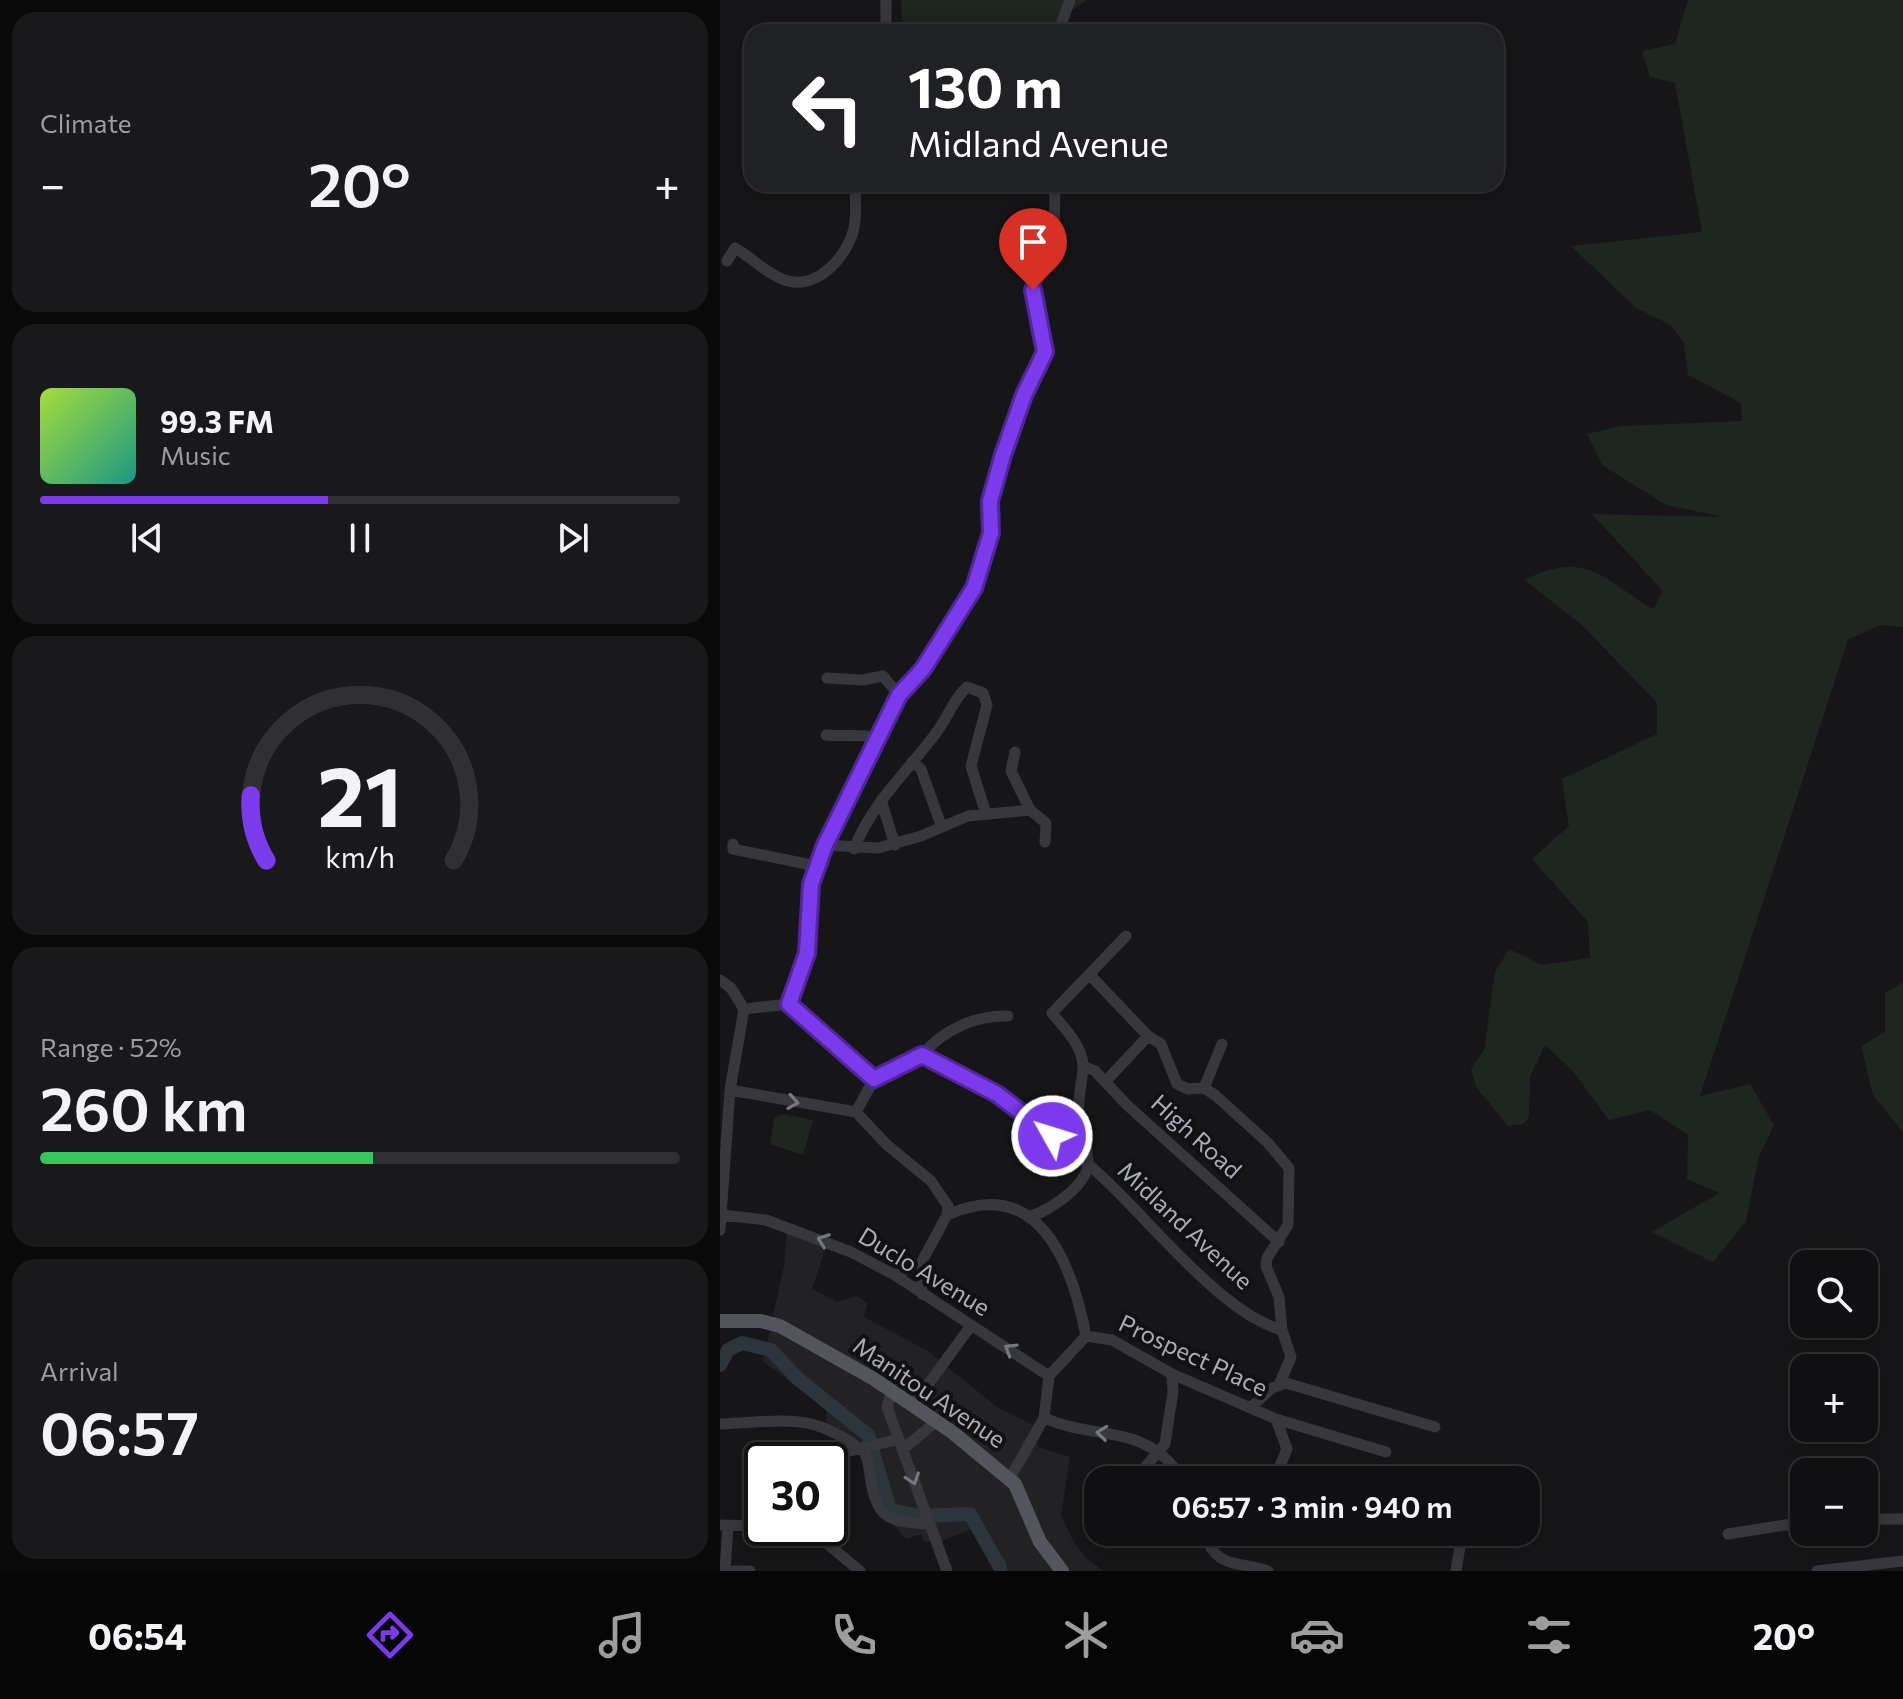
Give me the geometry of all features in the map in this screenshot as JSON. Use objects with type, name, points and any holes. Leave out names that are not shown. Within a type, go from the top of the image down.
[{"type":"main road","name":"Manitou Avenue","points":[[720,1321],[748,1320],[780,1326],[937,1421],[1010,1478],[1040,1542],[1062,1571]]},
{"type":"street","points":[[886,0],[886,24]]},
{"type":"street","points":[[1061,24],[1070,0]]},
{"type":"street","points":[[727,261],[735,248],[785,280],[810,281],[825,274],[846,248],[854,229],[855,192]]},
{"type":"street","points":[[789,1004],[807,953],[811,884],[825,845],[899,695],[923,669],[974,588],[991,533],[990,501],[1003,455],[1024,395],[1045,352],[1033,290],[1054,246],[1055,192]]},
{"type":"street","points":[[827,678],[863,680],[883,676],[899,695]]},
{"type":"street","points":[[854,849],[867,817],[967,687],[977,688],[983,693],[987,705],[971,766],[986,814]]},
{"type":"street","points":[[826,735],[846,738],[865,734],[879,738]]},
{"type":"street","points":[[1015,752],[1011,771],[1030,810],[1046,823],[1045,842]]},
{"type":"street","points":[[912,762],[921,769],[941,825]]},
{"type":"street","points":[[881,800],[895,845]]},
{"type":"street","points":[[825,845],[854,849],[895,845],[941,825],[986,814],[1030,810]]},
{"type":"street","points":[[733,844],[733,849],[766,858],[816,866]]},
{"type":"street","points":[[947,1215],[972,1204],[988,1202],[1031,1216],[1046,1211],[1082,1178],[1088,1165],[1079,1115],[1083,1066],[1072,1036],[1052,1013],[1126,936]]},
{"type":"street","points":[[1090,975],[1148,1036],[1161,1044],[1177,1084],[1188,1089],[1204,1088],[1268,1143],[1291,1174],[1290,1217],[1266,1266],[1279,1297],[1282,1330],[1291,1357],[1279,1385],[1250,1408]]},
{"type":"street","points":[[720,980],[731,988],[744,1009],[730,1090],[720,1230]]},
{"type":"street","points":[[744,1009],[789,1004],[874,1079]]},
{"type":"street","points":[[856,1112],[874,1079],[922,1055],[933,1042],[958,1027],[992,1015],[1008,1016]]},
{"type":"street","points":[[1106,1081],[1148,1036]]},
{"type":"street","points":[[1204,1088],[1222,1044]]},
{"type":"street","name":"Midland Avenue","points":[[922,1055],[997,1094],[1088,1165],[1223,1294],[1264,1325],[1282,1330]]},
{"type":"street","name":"High Road","points":[[1083,1066],[1106,1081],[1127,1105],[1279,1242]]},
{"type":"street","points":[[730,1090],[856,1112],[887,1145],[931,1181],[948,1206],[947,1215],[920,1265],[922,1294]]},
{"type":"street","name":"Duclo Avenue","points":[[722,1215],[766,1220],[808,1235],[893,1274],[1049,1376]]},
{"type":"street","name":"Prospect Place","points":[[1031,1216],[1053,1239],[1062,1256],[1081,1308],[1086,1336],[1112,1340],[1172,1374],[1276,1419],[1386,1452]]},
{"type":"street","points":[[893,1274],[920,1265]]},
{"type":"street","points":[[913,1405],[970,1327]]},
{"type":"street","points":[[1010,1478],[1044,1418],[1049,1376],[1086,1336]]},
{"type":"street","points":[[1146,1466],[1165,1444],[1170,1419],[1172,1374]]},
{"type":"street","points":[[1279,1385],[1305,1386],[1435,1427]]},
{"type":"street","points":[[892,1391],[887,1407],[947,1571]]},
{"type":"street","points":[[1044,1418],[1084,1431],[1116,1434],[1160,1450],[1172,1466]]},
{"type":"street","points":[[1276,1419],[1287,1449],[1280,1466]]},
{"type":"street","points":[[720,1424],[802,1420],[869,1448]]},
{"type":"street","points":[[848,1452],[901,1444],[937,1421]]},
{"type":"street","points":[[869,1448],[875,1499],[886,1517],[899,1522],[928,1522]]},
{"type":"street","points":[[1878,1519],[1903,1519]]},
{"type":"street","points":[[1728,1534],[1790,1524]]},
{"type":"street","points":[[724,1526],[725,1571]]},
{"type":"street","points":[[830,1546],[860,1571]]},
{"type":"street","points":[[1209,1546],[1217,1557],[1268,1571]]},
{"type":"street","points":[[1456,1571],[1460,1546]]},
{"type":"street","points":[[1817,1571],[1903,1561]]},
{"type":"street","points":[[733,1571],[750,1571]]},
{"type":"shaded area","points":[[901,0],[1087,0],[1052,24],[919,24],[902,21]]},
{"type":"shaded area","points":[[1688,0],[1903,0],[1903,627],[1879,625],[1848,640],[1700,1096],[1750,1084],[1774,1125],[1759,1156],[1746,1221],[1713,1262],[1652,1232],[1719,1193],[1687,1179],[1688,1135],[1650,1110],[1609,1120],[1573,1071],[1545,1045],[1530,1076],[1529,1117],[1523,1124],[1508,1126],[1476,1087],[1471,1068],[1484,1050],[1495,972],[1509,949],[1542,965],[1590,958],[1588,922],[1532,859],[1569,826],[1562,779],[1657,734],[1657,703],[1581,624],[1524,580],[1545,571],[1579,567],[1606,578],[1653,609],[1663,591],[1592,514],[1724,517],[1666,505],[1602,465],[1587,434],[1621,426],[1742,421],[1741,403],[1688,375],[1684,343],[1671,325],[1636,308],[1571,246],[1702,232],[1675,83],[1650,77],[1642,51],[1675,44]]},
{"type":"shaded area","points":[[1903,982],[1903,1132],[1873,1095],[1861,1046],[1885,1032],[1885,993]]},
{"type":"shaded area","points":[[783,1114],[813,1120],[803,1155],[770,1144],[774,1118]]},
{"type":"shaded area","points":[[787,1234],[826,1247],[812,1289],[837,1302],[857,1296],[868,1303],[864,1317],[928,1351],[997,1407],[1032,1424],[1038,1447],[1070,1457],[1061,1515],[1086,1558],[1104,1571],[995,1571],[973,1528],[942,1541],[924,1542],[921,1534],[906,1539],[882,1512],[868,1458],[827,1428],[826,1408],[763,1362],[784,1266]]},
{"type":"waterway","points":[[720,1365],[728,1350],[742,1343],[771,1350],[797,1378],[868,1435],[890,1510],[921,1516],[970,1514],[1000,1567]]},
{"type":"route","points":[[1033,290],[1045,352],[1024,395],[1003,455],[990,501],[991,533],[974,588],[923,669],[899,695],[825,845],[811,884],[807,953],[789,1004],[874,1079],[910,1058],[922,1055],[997,1094],[1052,1136]]}]
